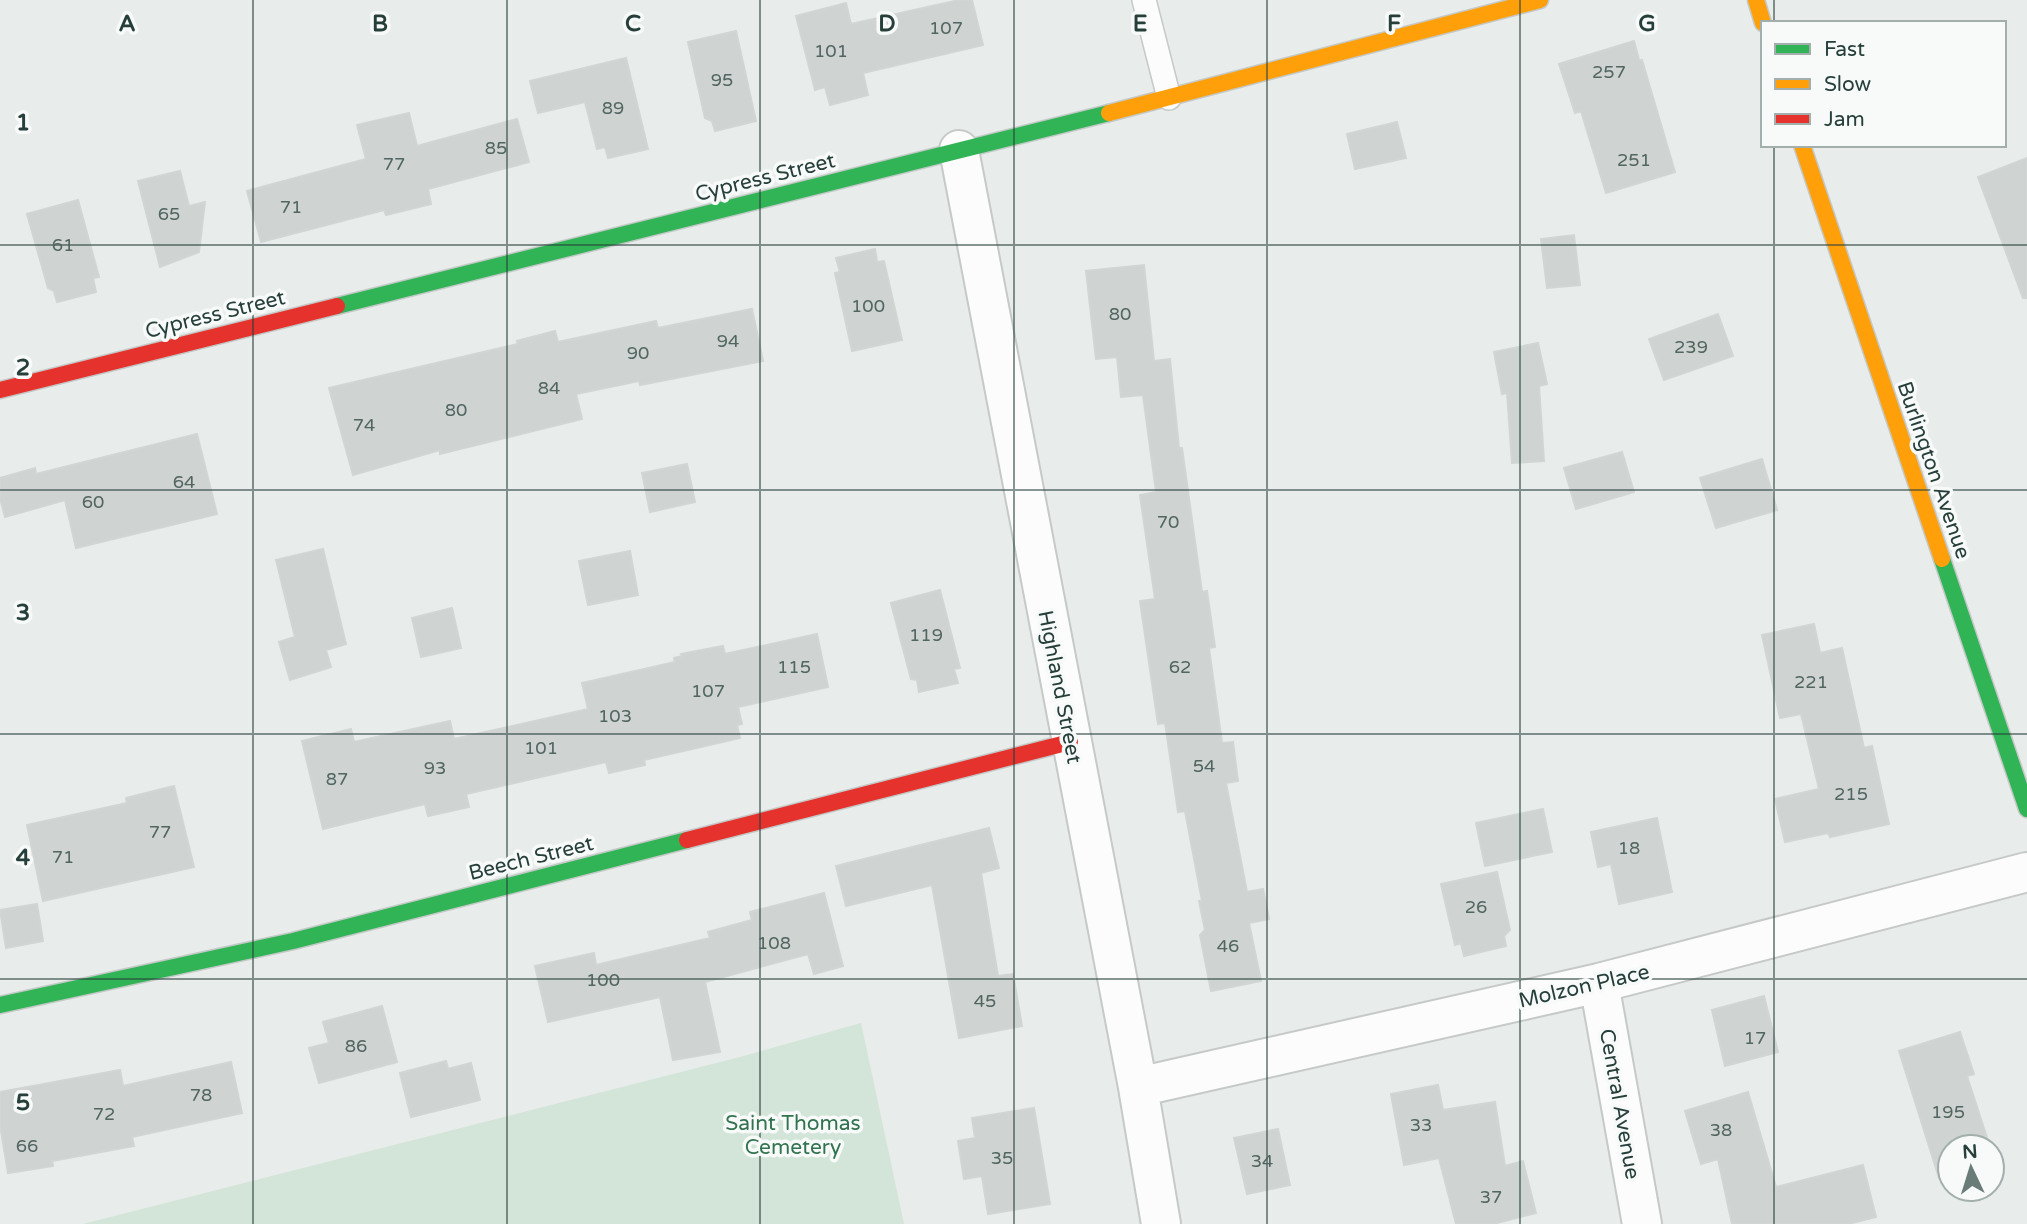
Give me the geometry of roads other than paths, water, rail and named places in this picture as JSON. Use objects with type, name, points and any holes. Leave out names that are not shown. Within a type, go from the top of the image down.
[{"type":"street","name":"Cypress Street","points":[[0,390],[1169,98],[1540,0]]},
{"type":"street","points":[[1756,0],[1762,21]]},
{"type":"street","name":"Burlington Avenue","points":[[1803,147],[2027,808]]},
{"type":"street","name":"Highland Street","points":[[959,150],[1138,1087],[1161,1224]]},
{"type":"street","name":"Beech Street","points":[[0,1005],[293,941],[1070,742]]},
{"type":"street","name":"Molzon Place","points":[[1138,1087],[1599,983],[2027,872]]},
{"type":"street","name":"Central Avenue","points":[[1599,983],[1642,1224]]},
{"type":"lane","points":[[1144,0],[1169,98]]},
{"type":"park label","name":"Saint Thomas Cemetery","points":[[793,1135]]}]
